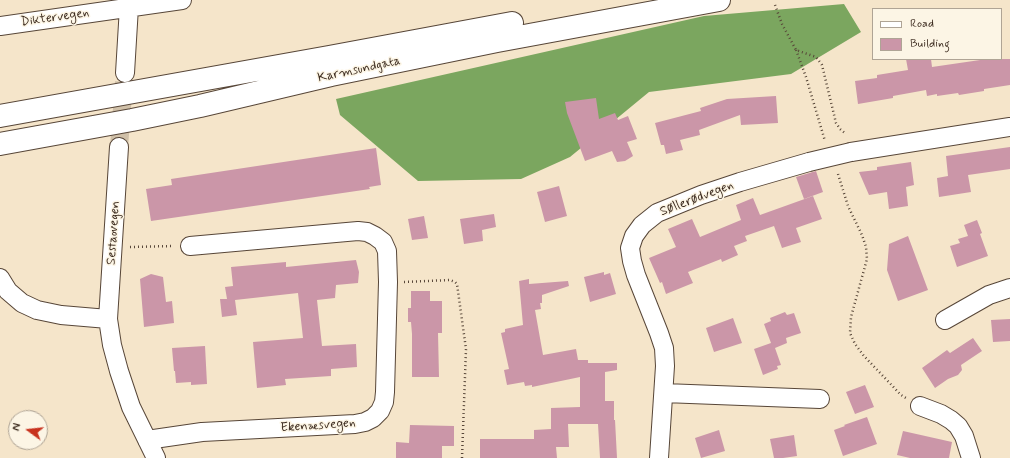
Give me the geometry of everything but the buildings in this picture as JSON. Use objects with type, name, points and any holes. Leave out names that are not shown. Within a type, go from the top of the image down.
[{"type":"highway","name":"Karmsundgata","points":[[0,116],[640,0]]},
{"type":"highway","name":"Karmsundgata","points":[[0,144],[193,108],[331,75],[489,42],[719,0]]},
{"type":"street","name":"Diktervegen","points":[[0,26],[182,0]]},
{"type":"street","points":[[125,73],[130,7]]},
{"type":"street","points":[[857,151],[1010,127]]},
{"type":"street","name":"Sestaovegen","points":[[119,147],[108,319],[118,371],[131,407],[156,458]]},
{"type":"street","name":"Søllerødvegen","points":[[659,458],[664,393],[664,348],[660,333],[636,275],[632,261],[630,248],[634,236],[642,225],[657,213],[701,195],[809,162],[857,151]]},
{"type":"street","name":"Ekenæsvegen","points":[[147,440],[202,432],[355,424],[365,422],[373,418],[380,411],[384,402],[386,392],[388,282],[387,251],[383,242],[367,232],[358,231],[190,246]]},
{"type":"street","points":[[0,278],[8,290],[22,303],[37,310],[61,315],[108,319]]},
{"type":"street","points":[[945,320],[989,295],[1010,288]]},
{"type":"street","points":[[664,393],[820,399]]},
{"type":"street","points":[[920,406],[941,414],[958,426],[964,436],[971,458]]},
{"type":"path","points":[[775,5],[782,24],[796,50],[806,77],[825,142]]},
{"type":"path","points":[[796,50],[816,57],[822,65],[836,123],[857,151]]},
{"type":"path","points":[[836,167],[848,206],[862,235],[866,248],[867,259],[851,317],[850,333],[855,344],[864,356],[901,395],[920,406]]},
{"type":"path","points":[[113,246],[190,246]]},
{"type":"path","points":[[388,282],[450,280],[457,284],[466,349],[462,458]]},
{"type":"green space","points":[[844,4],[861,32],[791,74],[649,92],[570,157],[521,179],[418,181],[340,115],[336,99],[704,16]]},
{"type":"tunnel","points":[[119,147],[124,82]]}]
